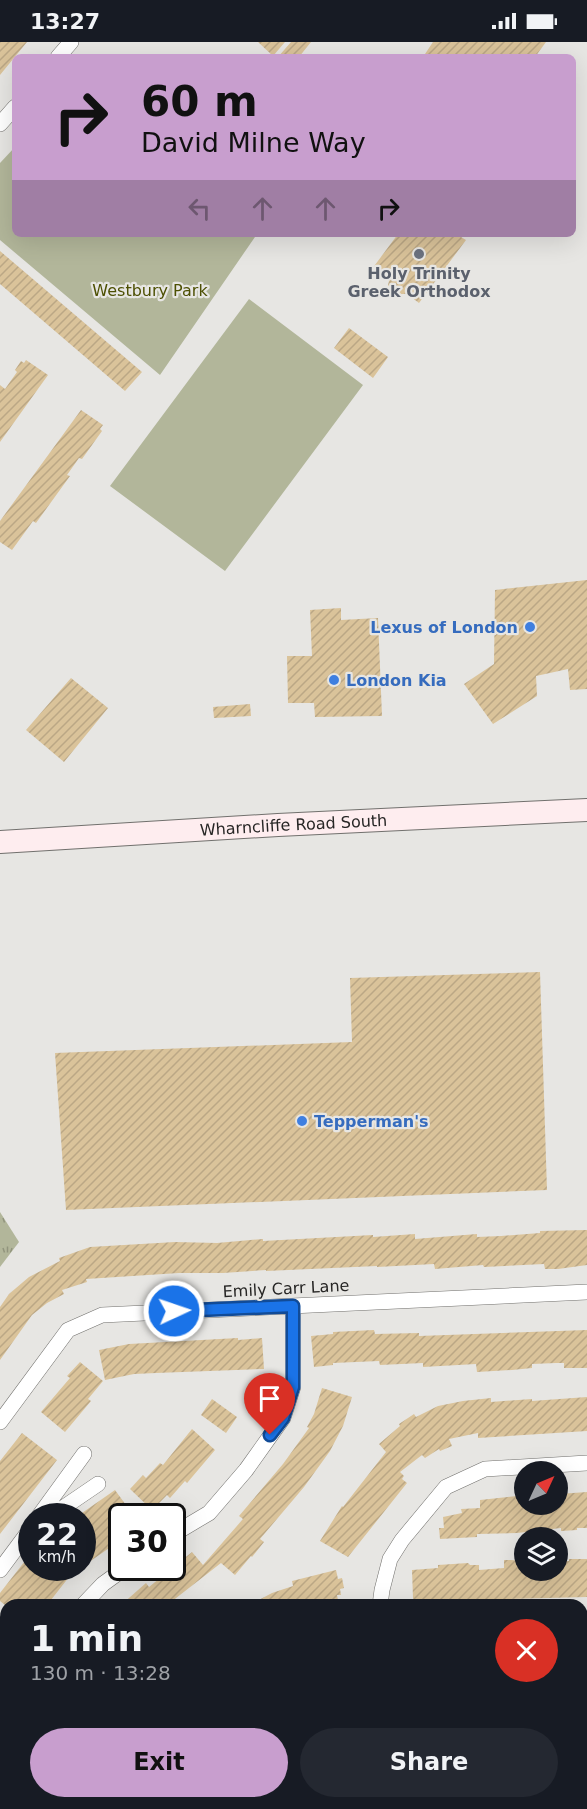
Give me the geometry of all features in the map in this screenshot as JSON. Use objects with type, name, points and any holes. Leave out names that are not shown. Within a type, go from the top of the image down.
[{"type":"main road","name":"Wharncliffe Road South","points":[[0,842],[278,825],[587,810]]},
{"type":"street","points":[[61,54],[71,42]]},
{"type":"street","points":[[0,124],[12,110]]},
{"type":"street","name":"Emily Carr Lane","points":[[0,1422],[68,1330],[102,1315],[587,1292]]},
{"type":"street","points":[[186,1527],[209,1513],[246,1470],[283,1418],[293,1387],[293,1306]]},
{"type":"street","points":[[48,1503],[84,1454]]},
{"type":"street","points":[[381,1599],[390,1559],[402,1540],[446,1488],[485,1469],[587,1463]]},
{"type":"street","points":[[70,1503],[98,1484]]},
{"type":"street","points":[[0,1570],[18,1546]]},
{"type":"street","points":[[89,1599],[108,1580]]},
{"type":"green space","name":"Westbury Park","points":[[12,150],[12,237],[255,237],[160,375],[0,240],[0,163]]},
{"type":"green space","points":[[249,299],[363,385],[225,571],[110,486]]},
{"type":"green space","points":[[0,1212],[19,1242],[0,1267]]},
{"type":"building","points":[[0,42],[27,42],[17,54],[12,54],[12,60],[0,75]]},
{"type":"building","points":[[258,42],[285,42],[275,54],[271,54]]},
{"type":"building","points":[[291,42],[311,42],[301,54],[281,54]]},
{"type":"building","points":[[433,42],[546,42],[537,54],[425,54]]},
{"type":"building","name":"Holy Trinity Greek Orthodox","points":[[396,237],[461,237],[466,240],[419,303],[407,294],[396,294],[388,285],[389,281],[372,269]]},
{"type":"building","points":[[0,251],[142,372],[125,391],[0,284]]},
{"type":"building","points":[[349,328],[388,357],[373,378],[334,348]]},
{"type":"building","points":[[26,360],[48,375],[0,442],[0,385],[5,389],[17,372],[15,370],[21,361],[24,363]]},
{"type":"building","points":[[81,410],[103,425],[100,429],[102,431],[82,459],[79,458],[67,475],[70,476],[36,523],[33,521],[12,550],[0,542],[0,521]]},
{"type":"building","name":"Lexus of London","points":[[587,580],[587,689],[570,690],[568,669],[536,676],[537,696],[493,724],[464,684],[494,664],[495,590]]},
{"type":"building","name":"London Kia","points":[[341,608],[341,620],[378,618],[382,716],[315,717],[314,703],[288,703],[287,656],[312,656],[310,610]]},
{"type":"building","points":[[71,678],[108,708],[64,762],[26,730]]},
{"type":"building","points":[[250,704],[251,716],[214,718],[213,707]]},
{"type":"building","name":"Tepperman's","points":[[540,972],[547,1190],[66,1210],[55,1053],[352,1042],[350,978]]},
{"type":"building","points":[[587,1230],[587,1265],[558,1269],[545,1269],[544,1264],[435,1269],[434,1264],[179,1273],[86,1279],[87,1282],[62,1290],[64,1294],[47,1303],[32,1315],[0,1360],[0,1307],[9,1294],[29,1277],[60,1261],[59,1258],[90,1247],[373,1235],[373,1237],[415,1234],[415,1239],[477,1234],[477,1237],[540,1233],[540,1231]]},
{"type":"building","points":[[374,1330],[375,1334],[419,1333],[419,1336],[587,1330],[587,1368],[564,1368],[564,1363],[556,1363],[532,1364],[532,1368],[477,1372],[476,1364],[423,1367],[423,1363],[380,1365],[379,1361],[333,1363],[333,1365],[314,1367],[311,1336],[333,1334],[333,1332]]},
{"type":"building","points":[[238,1338],[238,1340],[262,1338],[264,1369],[134,1374],[105,1380],[99,1350],[129,1344]]},
{"type":"building","points":[[80,1362],[103,1381],[88,1399],[91,1401],[65,1432],[41,1412],[70,1378],[67,1376]]},
{"type":"building","points":[[322,1388],[352,1397],[343,1426],[330,1451],[304,1487],[260,1539],[264,1542],[235,1575],[221,1563],[175,1599],[128,1599],[146,1583],[149,1587],[156,1581],[186,1581],[186,1557],[192,1552],[203,1565],[243,1519],[239,1516],[283,1464],[309,1428],[307,1427],[314,1414]]},
{"type":"building","points":[[587,1397],[587,1431],[478,1438],[478,1433],[449,1439],[452,1446],[440,1451],[439,1449],[425,1458],[422,1455],[400,1472],[404,1476],[402,1479],[407,1483],[348,1557],[320,1541],[342,1506],[386,1452],[379,1444],[400,1426],[399,1424],[414,1414],[416,1417],[438,1406],[491,1398],[491,1402]]},
{"type":"building","points":[[212,1399],[237,1417],[226,1433],[201,1415]]},
{"type":"building","points":[[192,1429],[215,1450],[187,1483],[185,1481],[170,1498],[167,1495],[159,1503],[145,1503],[130,1489],[143,1475],[146,1478],[160,1463],[163,1465]]},
{"type":"building","points":[[22,1433],[57,1460],[24,1503],[18,1503],[18,1511],[0,1534],[0,1461]]},
{"type":"building","points":[[115,1490],[124,1503],[108,1503],[108,1549],[96,1557],[96,1503]]},
{"type":"building","points":[[587,1492],[587,1528],[568,1531],[568,1527],[514,1527],[514,1533],[477,1534],[477,1537],[440,1539],[439,1528],[444,1528],[443,1517],[462,1513],[461,1509],[480,1508],[480,1500],[514,1496],[514,1515],[568,1515],[568,1493]]},
{"type":"building","points":[[569,1559],[587,1559],[587,1597],[413,1598],[412,1570],[468,1563],[479,1565],[479,1570],[504,1568],[504,1560],[511,1560],[514,1560],[514,1581],[568,1581]]},
{"type":"building","points":[[18,1570],[18,1581],[66,1581],[52,1599],[0,1599],[0,1593]]},
{"type":"building","points":[[336,1570],[338,1579],[342,1578],[344,1588],[340,1589],[341,1595],[337,1595],[338,1599],[260,1599],[293,1586],[292,1581]]},
{"type":"place","name":"Holy Trinity Greek Orthodox","points":[[419,254]]},
{"type":"place","name":"Lexus of London","points":[[530,627]]},
{"type":"place","name":"London Kia","points":[[334,680]]},
{"type":"place","name":"Tepperman's","points":[[302,1121]]},
{"type":"route","points":[[174,1311],[293,1306],[293,1387],[283,1418],[270,1435]]}]
